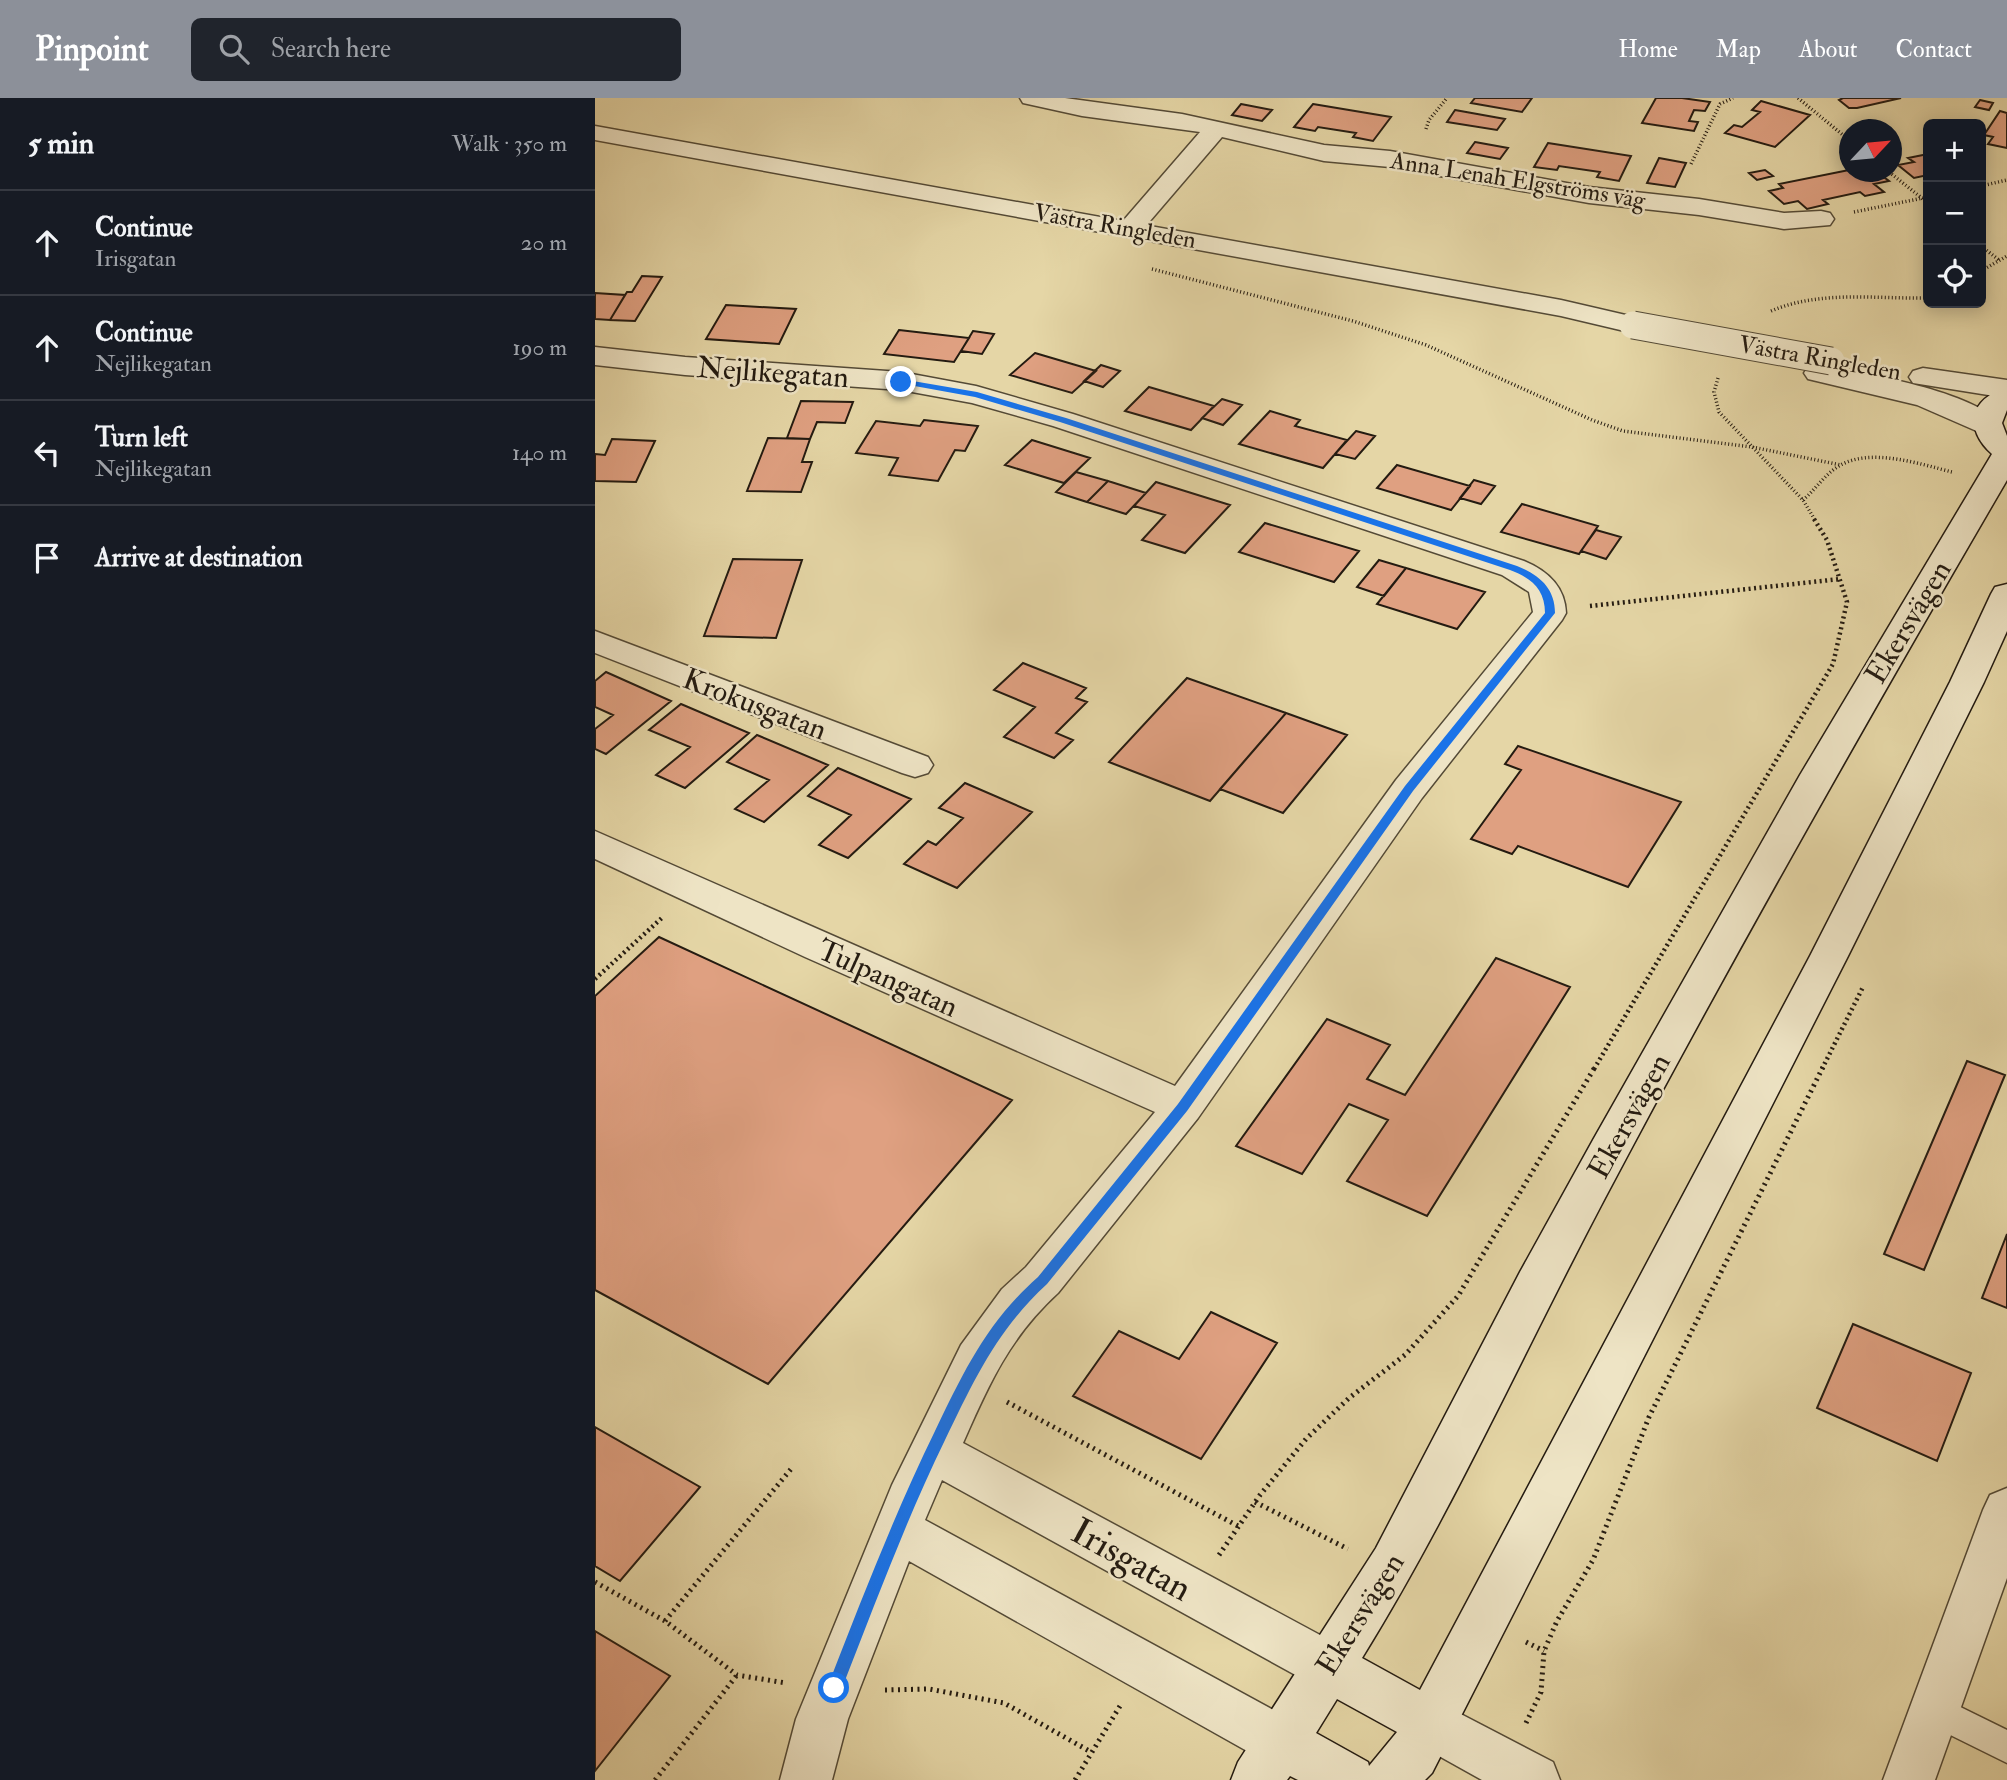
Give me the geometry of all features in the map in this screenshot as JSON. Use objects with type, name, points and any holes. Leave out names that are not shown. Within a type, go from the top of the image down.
[{"type":"street","name":"Anna Lenah Elgströms väg","points":[[1032,98],[1082,109],[1182,121],[1324,153],[1390,159],[1589,195],[1699,207],[1784,221],[1821,219]]},
{"type":"street","points":[[1129,229],[1216,130]]},
{"type":"street","name":"Västra Ringleden","points":[[595,133],[1561,308],[1825,367],[1942,401],[1965,411],[2001,444]]},
{"type":"street","name":"Nejlikegatan","points":[[598,362],[901,382],[977,395],[1063,420],[1513,568],[1532,576],[1545,590],[1550,605]]},
{"type":"street","name":"Västra Ringleden","points":[[1825,367],[2007,389]]},
{"type":"street","name":"Ekersvägen","points":[[1269,1761],[1393,1564],[1536,1285],[2001,444],[1986,419],[1990,408],[2007,397]]},
{"type":"street","points":[[1390,1780],[1413,1755],[1823,967],[1967,682],[2007,593]]},
{"type":"street","points":[[806,1780],[822,1719],[903,1514],[972,1370],[1019,1302],[1042,1280],[1183,1107],[1409,789],[1550,613],[1550,605]]},
{"type":"street","name":"Krokusgatan","points":[[595,641],[915,765]]},
{"type":"street","name":"Tulpangatan","points":[[595,844],[1018,1036],[1183,1107]]},
{"type":"street","name":"Irisgatan","points":[[972,1370],[935,1452],[1430,1723],[1528,1756]]},
{"type":"street","points":[[1909,1780],[2007,1510]]},
{"type":"street","points":[[903,1514],[1269,1761],[1349,1780]]},
{"type":"lane","points":[[1934,1710],[2007,1747]]},
{"type":"path","points":[[1426,129],[1429,120],[1447,98]]},
{"type":"path","points":[[1691,164],[1720,104],[1733,98]]},
{"type":"path","points":[[1798,98],[1839,131]]},
{"type":"path","points":[[1986,185],[2007,180]]},
{"type":"path","points":[[1901,182],[1921,198]]},
{"type":"path","points":[[1821,219],[1921,198]]},
{"type":"path","points":[[1986,250],[1999,260]]},
{"type":"path","points":[[1986,268],[2007,256]]},
{"type":"path","points":[[1141,267],[1353,321],[1426,345],[1496,374],[1592,420],[1623,430],[1703,443],[1752,447],[1841,465],[1889,458],[1956,474]]},
{"type":"path","points":[[1766,315],[1785,304],[1814,298],[1923,298]]},
{"type":"path","points":[[1218,1556],[1290,1457],[1341,1404],[1403,1357],[1440,1320],[1465,1287],[1833,664],[1847,602],[1827,540],[1803,500],[1719,412],[1714,392],[1719,377]]},
{"type":"path","points":[[1803,500],[1841,465]]},
{"type":"path","points":[[1550,605],[1576,607],[1840,579]]},
{"type":"path","points":[[595,979],[694,889]]},
{"type":"path","points":[[1528,1756],[1541,1692],[1544,1651],[1557,1621],[1593,1560],[1649,1417],[1865,983]]},
{"type":"path","points":[[972,1370],[1238,1525]]},
{"type":"path","points":[[665,1621],[791,1469]]},
{"type":"path","points":[[595,1582],[665,1621],[737,1675],[655,1780]]},
{"type":"path","points":[[834,1688],[866,1691],[929,1689],[1004,1703],[1091,1752]]},
{"type":"path","points":[[1075,1780],[1125,1700]]},
{"type":"building","points":[[1475,98],[1532,98],[1522,112],[1471,103]]},
{"type":"building","points":[[1656,98],[1710,102],[1705,111],[1694,110],[1689,121],[1698,122],[1694,131],[1642,123]]},
{"type":"building","points":[[1901,98],[1849,108],[1839,100]]},
{"type":"building","points":[[1980,100],[1993,103],[1989,110],[1975,107]]},
{"type":"building","points":[[1761,101],[1810,115],[1775,147],[1725,133],[1734,125],[1742,127],[1760,112],[1752,110]]},
{"type":"building","points":[[1241,104],[1272,110],[1262,121],[1232,115]]},
{"type":"building","points":[[1313,104],[1391,117],[1373,141],[1353,137],[1356,133],[1318,127],[1315,131],[1294,127]]},
{"type":"building","points":[[1455,110],[1505,119],[1497,130],[1447,122]]},
{"type":"building","points":[[2000,111],[2007,113],[2007,148],[1988,144],[1993,137],[1986,135]]},
{"type":"building","points":[[1475,142],[1508,148],[1500,159],[1467,153]]},
{"type":"building","points":[[1548,143],[1631,156],[1619,181],[1597,177],[1600,172],[1559,166],[1557,170],[1534,167]]},
{"type":"building","points":[[1923,155],[1923,176],[1914,178],[1902,168],[1902,164],[1914,162],[1908,158]]},
{"type":"building","points":[[1659,158],[1686,163],[1675,187],[1647,183]]},
{"type":"building","points":[[1765,170],[1773,176],[1757,180],[1749,173]]},
{"type":"building","points":[[1839,172],[1839,182],[1884,182],[1874,184],[1884,192],[1865,196],[1860,192],[1823,200],[1828,204],[1807,209],[1798,201],[1784,204],[1769,191],[1783,188],[1779,184]]},
{"type":"building","points":[[642,276],[662,277],[635,321],[610,320],[627,292],[632,292]]},
{"type":"building","points":[[595,293],[625,295],[610,320],[595,319]]},
{"type":"building","points":[[726,305],[796,309],[779,344],[706,339]]},
{"type":"building","points":[[899,330],[969,338],[954,362],[884,354]]},
{"type":"building","points":[[973,331],[994,334],[982,354],[961,351]]},
{"type":"building","points":[[1035,353],[1096,371],[1072,393],[1010,375]]},
{"type":"building","points":[[1101,365],[1120,371],[1103,387],[1084,381]]},
{"type":"building","points":[[1149,387],[1214,406],[1191,430],[1125,411]]},
{"type":"building","points":[[1222,399],[1242,405],[1223,425],[1202,418]]},
{"type":"building","points":[[801,401],[853,402],[845,423],[817,422],[810,439],[787,438]]},
{"type":"building","points":[[1270,411],[1300,420],[1295,426],[1347,440],[1323,468],[1239,444]]},
{"type":"building","points":[[924,420],[978,426],[965,451],[955,450],[938,481],[889,475],[898,458],[856,453],[876,421],[920,426]]},
{"type":"building","points":[[1356,431],[1375,436],[1355,459],[1335,454]]},
{"type":"building","points":[[768,438],[810,439],[802,462],[812,462],[801,492],[747,491]]},
{"type":"building","points":[[612,439],[655,441],[636,482],[595,481],[595,454],[605,455]]},
{"type":"building","points":[[1032,440],[1090,458],[1064,483],[1005,465]]},
{"type":"building","points":[[1397,465],[1470,486],[1451,510],[1377,488]]},
{"type":"building","points":[[1076,472],[1108,481],[1087,502],[1056,492]]},
{"type":"building","points":[[1474,480],[1495,486],[1481,504],[1460,498]]},
{"type":"building","points":[[1108,481],[1146,493],[1126,514],[1087,502]]},
{"type":"building","points":[[1156,482],[1230,505],[1185,553],[1142,540],[1165,515],[1134,506]]},
{"type":"building","points":[[1522,504],[1598,526],[1579,554],[1501,532]]},
{"type":"building","points":[[1265,523],[1359,551],[1334,582],[1239,552]]},
{"type":"building","points":[[1596,530],[1621,537],[1606,559],[1581,551]]},
{"type":"building","points":[[733,559],[802,560],[776,638],[704,636]]},
{"type":"building","points":[[1379,560],[1406,568],[1384,596],[1357,587]]},
{"type":"building","points":[[1406,568],[1485,592],[1457,629],[1377,604]]},
{"type":"building","points":[[1023,663],[1086,688],[1076,698],[1087,702],[1056,733],[1073,740],[1054,758],[1004,737],[1035,707],[994,690]]},
{"type":"building","points":[[606,672],[671,701],[606,754],[595,749],[595,729],[613,715],[595,707],[595,681]]},
{"type":"building","points":[[1187,678],[1286,713],[1210,801],[1109,762]]},
{"type":"building","points":[[681,704],[749,733],[685,788],[656,775],[690,747],[649,730]]},
{"type":"building","points":[[1286,713],[1347,735],[1283,813],[1220,789]]},
{"type":"building","points":[[757,735],[828,765],[764,822],[735,809],[769,780],[727,762]]},
{"type":"building","points":[[1518,746],[1681,802],[1628,887],[1518,846],[1512,854],[1471,839],[1521,770],[1505,764]]},
{"type":"building","points":[[838,768],[911,799],[848,858],[819,845],[851,815],[808,796]]},
{"type":"building","points":[[965,783],[1032,812],[957,888],[904,864],[928,841],[936,845],[963,818],[939,808]]},
{"type":"building","points":[[659,937],[1012,1100],[768,1384],[595,1290],[595,996]]},
{"type":"building","points":[[1496,958],[1570,987],[1427,1216],[1347,1181],[1388,1120],[1349,1104],[1302,1174],[1236,1146],[1327,1019],[1390,1045],[1367,1079],[1405,1095]]},
{"type":"building","points":[[1967,1061],[2005,1075],[1924,1270],[1884,1254]]},
{"type":"building","points":[[2007,1234],[2007,1308],[1982,1298]]},
{"type":"building","points":[[1211,1312],[1277,1343],[1201,1459],[1073,1396],[1119,1331],[1179,1359]]},
{"type":"building","points":[[1853,1324],[1971,1373],[1937,1461],[1817,1408]]},
{"type":"building","points":[[595,1427],[700,1487],[620,1581],[595,1566]]},
{"type":"building","points":[[595,1631],[670,1676],[595,1771]]},
{"type":"route","points":[[834,1688],[909,1500],[977,1359],[1019,1302],[1042,1280],[1183,1107],[1409,789],[1550,613],[1550,600],[1545,590],[1532,576],[1513,568],[1063,420],[977,395],[901,382]]}]
